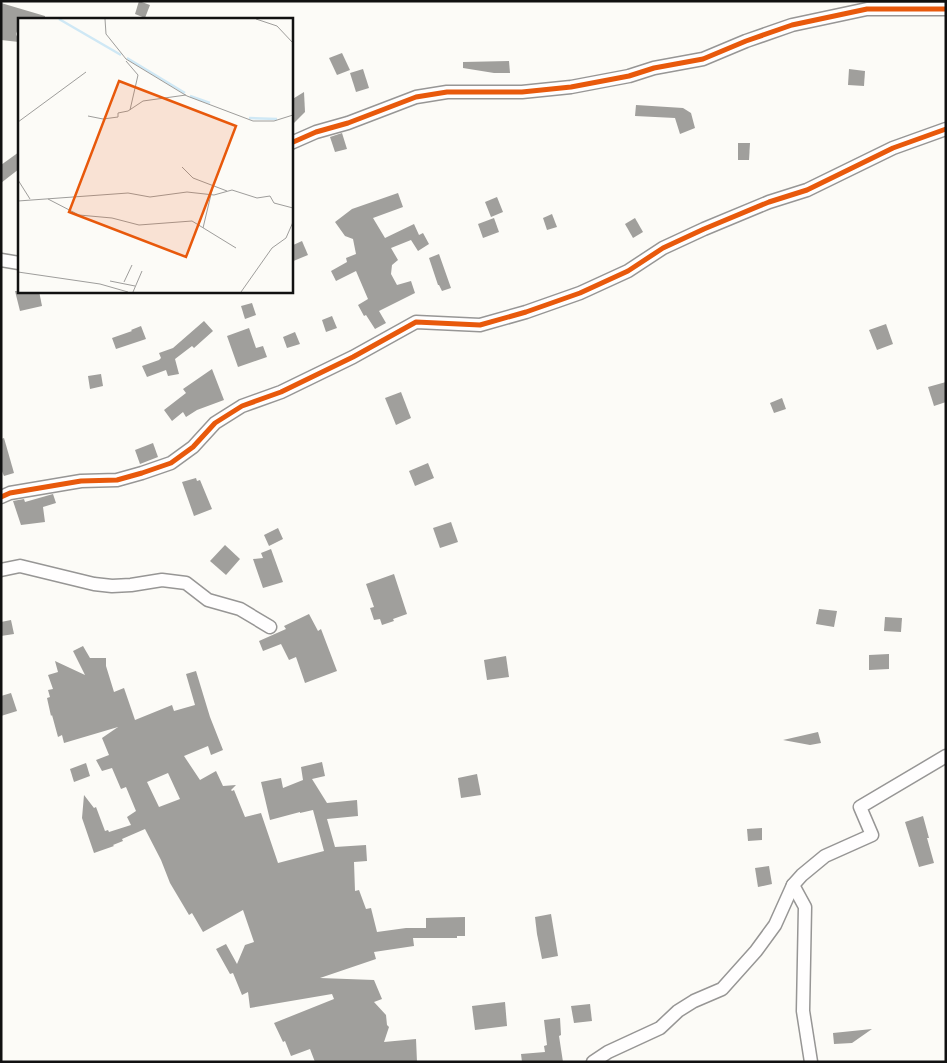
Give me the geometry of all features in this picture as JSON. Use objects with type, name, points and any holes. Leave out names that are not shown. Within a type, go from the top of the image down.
[{"type":"street","points":[[292,143],[316,132],[348,123],[416,97],[447,92],[522,92],[571,86],[629,76],[654,68],[703,59],[792,25],[867,9],[946,8]]},
{"type":"street","points":[[1,497],[10,493],[81,481],[117,480],[164,465],[193,447],[215,423],[242,406],[281,392],[308,379],[353,357],[416,322],[480,325],[526,312],[580,293],[628,271],[663,248],[704,229],[769,202],[807,190],[893,148],[946,129]]},
{"type":"street","points":[[1,260],[18,263]]},
{"type":"street","points":[[1,570],[20,566],[94,584],[112,586],[162,580],[186,583],[208,600],[240,609],[270,626]]},
{"type":"street","points":[[593,1062],[608,1052],[660,1028],[678,1011],[722,988],[756,951],[775,925],[793,885],[802,875],[825,856],[872,835],[860,808],[946,756]]},
{"type":"street","points":[[793,885],[805,907],[803,1011],[811,1062]]},
{"type":"building","points":[[139,1],[150,5],[145,18],[135,14]]},
{"type":"building","points":[[1,3],[45,16],[45,18],[18,18],[16,34],[18,42],[1,40]]},
{"type":"building","points":[[342,53],[350,70],[337,75],[329,58]]},
{"type":"building","points":[[509,61],[510,73],[494,73],[463,68],[463,62]]},
{"type":"building","points":[[363,69],[369,88],[356,92],[350,73]]},
{"type":"building","points":[[849,69],[865,71],[864,86],[848,85]]},
{"type":"building","points":[[304,92],[305,112],[292,125],[292,99]]},
{"type":"building","points":[[636,105],[683,108],[691,113],[695,128],[680,134],[675,118],[635,116]]},
{"type":"building","points":[[342,133],[347,149],[335,152],[330,137]]},
{"type":"building","points":[[738,143],[750,143],[749,160],[738,160]]},
{"type":"building","points":[[18,153],[18,170],[1,183],[1,165]]},
{"type":"building","points":[[398,193],[403,207],[373,218],[385,238],[414,224],[419,235],[423,233],[429,244],[418,251],[411,240],[391,248],[398,260],[392,265],[391,274],[397,285],[411,281],[415,293],[379,311],[386,323],[375,329],[358,305],[368,299],[356,271],[336,281],[331,271],[347,262],[346,258],[356,254],[353,239],[345,236],[335,222],[352,209]]},
{"type":"building","points":[[497,197],[503,212],[491,217],[485,202]]},
{"type":"building","points":[[552,214],[557,227],[547,230],[543,218]]},
{"type":"building","points":[[494,218],[499,232],[483,238],[478,224]]},
{"type":"building","points":[[635,218],[643,232],[633,238],[625,224]]},
{"type":"building","points":[[302,241],[308,255],[292,262],[292,246]]},
{"type":"building","points":[[439,254],[451,288],[442,291],[438,285],[429,258]]},
{"type":"building","points":[[15,291],[39,292],[42,306],[20,311]]},
{"type":"building","points":[[252,303],[256,315],[245,319],[241,306]]},
{"type":"building","points":[[332,316],[337,328],[326,332],[322,320]]},
{"type":"building","points":[[204,321],[213,331],[194,348],[192,346],[175,359],[179,374],[168,376],[166,370],[147,377],[142,366],[159,360],[161,358],[159,353],[173,348]]},
{"type":"building","points":[[886,324],[893,344],[877,350],[869,330]]},
{"type":"building","points":[[141,326],[146,339],[116,349],[112,338]]},
{"type":"building","points":[[249,328],[256,348],[263,346],[267,357],[238,367],[227,336]]},
{"type":"building","points":[[295,332],[300,344],[287,348],[283,337]]},
{"type":"building","points":[[212,369],[224,400],[197,410],[186,417],[183,412],[172,421],[164,410],[186,393],[183,389]]},
{"type":"building","points":[[101,374],[103,386],[90,389],[88,376]]},
{"type":"building","points":[[946,382],[946,402],[934,406],[928,387]]},
{"type":"building","points":[[401,392],[411,418],[396,425],[385,398]]},
{"type":"building","points":[[782,398],[786,409],[774,413],[770,403]]},
{"type":"building","points":[[4,438],[14,473],[4,476],[1,469],[1,439]]},
{"type":"building","points":[[153,443],[158,457],[140,464],[135,450]]},
{"type":"building","points":[[428,463],[434,478],[415,486],[409,471]]},
{"type":"building","points":[[196,478],[197,481],[200,480],[212,509],[194,516],[182,482]]},
{"type":"building","points":[[53,494],[56,503],[43,507],[45,522],[21,525],[13,501],[24,499],[25,502]]},
{"type":"building","points":[[451,522],[458,542],[440,548],[433,528]]},
{"type":"building","points":[[278,528],[283,539],[269,546],[264,535]]},
{"type":"building","points":[[225,545],[240,559],[226,575],[210,561]]},
{"type":"building","points":[[271,549],[283,582],[263,588],[253,559],[263,558],[261,553]]},
{"type":"building","points":[[394,574],[407,614],[382,625],[380,619],[374,620],[370,608],[374,607],[366,584]]},
{"type":"building","points":[[819,609],[837,611],[834,627],[816,624]]},
{"type":"building","points":[[309,614],[318,631],[321,629],[337,671],[305,683],[296,657],[289,660],[281,644],[263,651],[259,641],[286,629],[284,626]]},
{"type":"building","points":[[885,617],[902,618],[901,632],[884,631]]},
{"type":"building","points":[[11,620],[14,634],[1,636],[1,622]]},
{"type":"building","points":[[83,646],[90,658],[106,658],[106,666],[114,692],[124,688],[135,720],[172,705],[174,711],[195,705],[186,674],[196,671],[210,717],[223,750],[211,755],[208,746],[184,756],[200,780],[216,771],[223,786],[236,785],[231,790],[234,790],[245,817],[261,813],[278,863],[324,851],[313,810],[270,820],[261,782],[281,778],[283,788],[303,780],[301,767],[322,762],[325,776],[312,779],[327,803],[357,800],[358,816],[327,819],[335,847],[366,845],[367,861],[354,862],[355,891],[359,890],[366,909],[371,908],[377,932],[406,928],[426,928],[426,918],[465,917],[465,936],[457,936],[457,938],[413,938],[414,946],[374,952],[376,959],[320,978],[374,980],[382,999],[374,1002],[386,1015],[389,1027],[384,1042],[416,1039],[417,1062],[315,1062],[310,1049],[291,1056],[285,1041],[283,1042],[274,1023],[334,999],[332,994],[250,1008],[248,992],[242,995],[233,973],[230,974],[216,949],[226,944],[237,964],[245,945],[254,942],[243,910],[203,932],[192,913],[189,915],[170,883],[145,829],[122,839],[123,841],[114,846],[94,853],[82,818],[84,795],[94,808],[96,807],[105,831],[108,830],[109,832],[131,825],[127,817],[136,811],[126,787],[121,789],[112,768],[102,771],[96,760],[109,755],[102,738],[118,727],[64,743],[62,735],[58,737],[47,698],[50,697],[48,690],[53,689],[48,675],[58,672],[55,661],[85,675],[73,651]],"holes":[[[168,773],[180,799],[159,807],[147,782]]]},
{"type":"building","points":[[889,654],[889,669],[869,670],[869,655]]},
{"type":"building","points":[[506,656],[509,677],[487,680],[484,660]]},
{"type":"building","points":[[11,693],[17,711],[1,716],[1,696]]},
{"type":"building","points":[[818,732],[821,743],[810,745],[783,740]]},
{"type":"building","points":[[86,763],[90,776],[74,782],[70,769]]},
{"type":"building","points":[[477,774],[481,795],[461,798],[458,778]]},
{"type":"building","points":[[923,816],[934,863],[919,867],[905,822]]},
{"type":"building","points":[[762,828],[762,840],[748,841],[747,829]]},
{"type":"building","points":[[769,866],[772,884],[758,887],[755,868]]},
{"type":"building","points":[[551,914],[558,956],[542,959],[535,917]]},
{"type":"building","points":[[505,1002],[507,1026],[475,1030],[472,1006]]},
{"type":"building","points":[[590,1004],[592,1021],[574,1023],[571,1006]]},
{"type":"building","points":[[560,1018],[561,1035],[559,1036],[563,1062],[522,1062],[521,1054],[545,1052],[544,1046],[547,1045],[544,1020]]},
{"type":"building","points":[[872,1029],[852,1043],[834,1044],[833,1033]]},
{"type":"cycle path","points":[[292,143],[316,132],[348,123],[416,97],[447,92],[522,92],[571,87],[703,59],[792,25],[867,9],[946,9]]},
{"type":"cycle path","points":[[1,497],[10,493],[81,481],[117,480],[171,463],[193,447],[215,423],[242,406],[281,392],[353,357],[416,322],[480,325],[526,312],[580,293],[628,271],[663,248],[704,229],[769,202],[807,190],[893,148],[946,129]]}]
